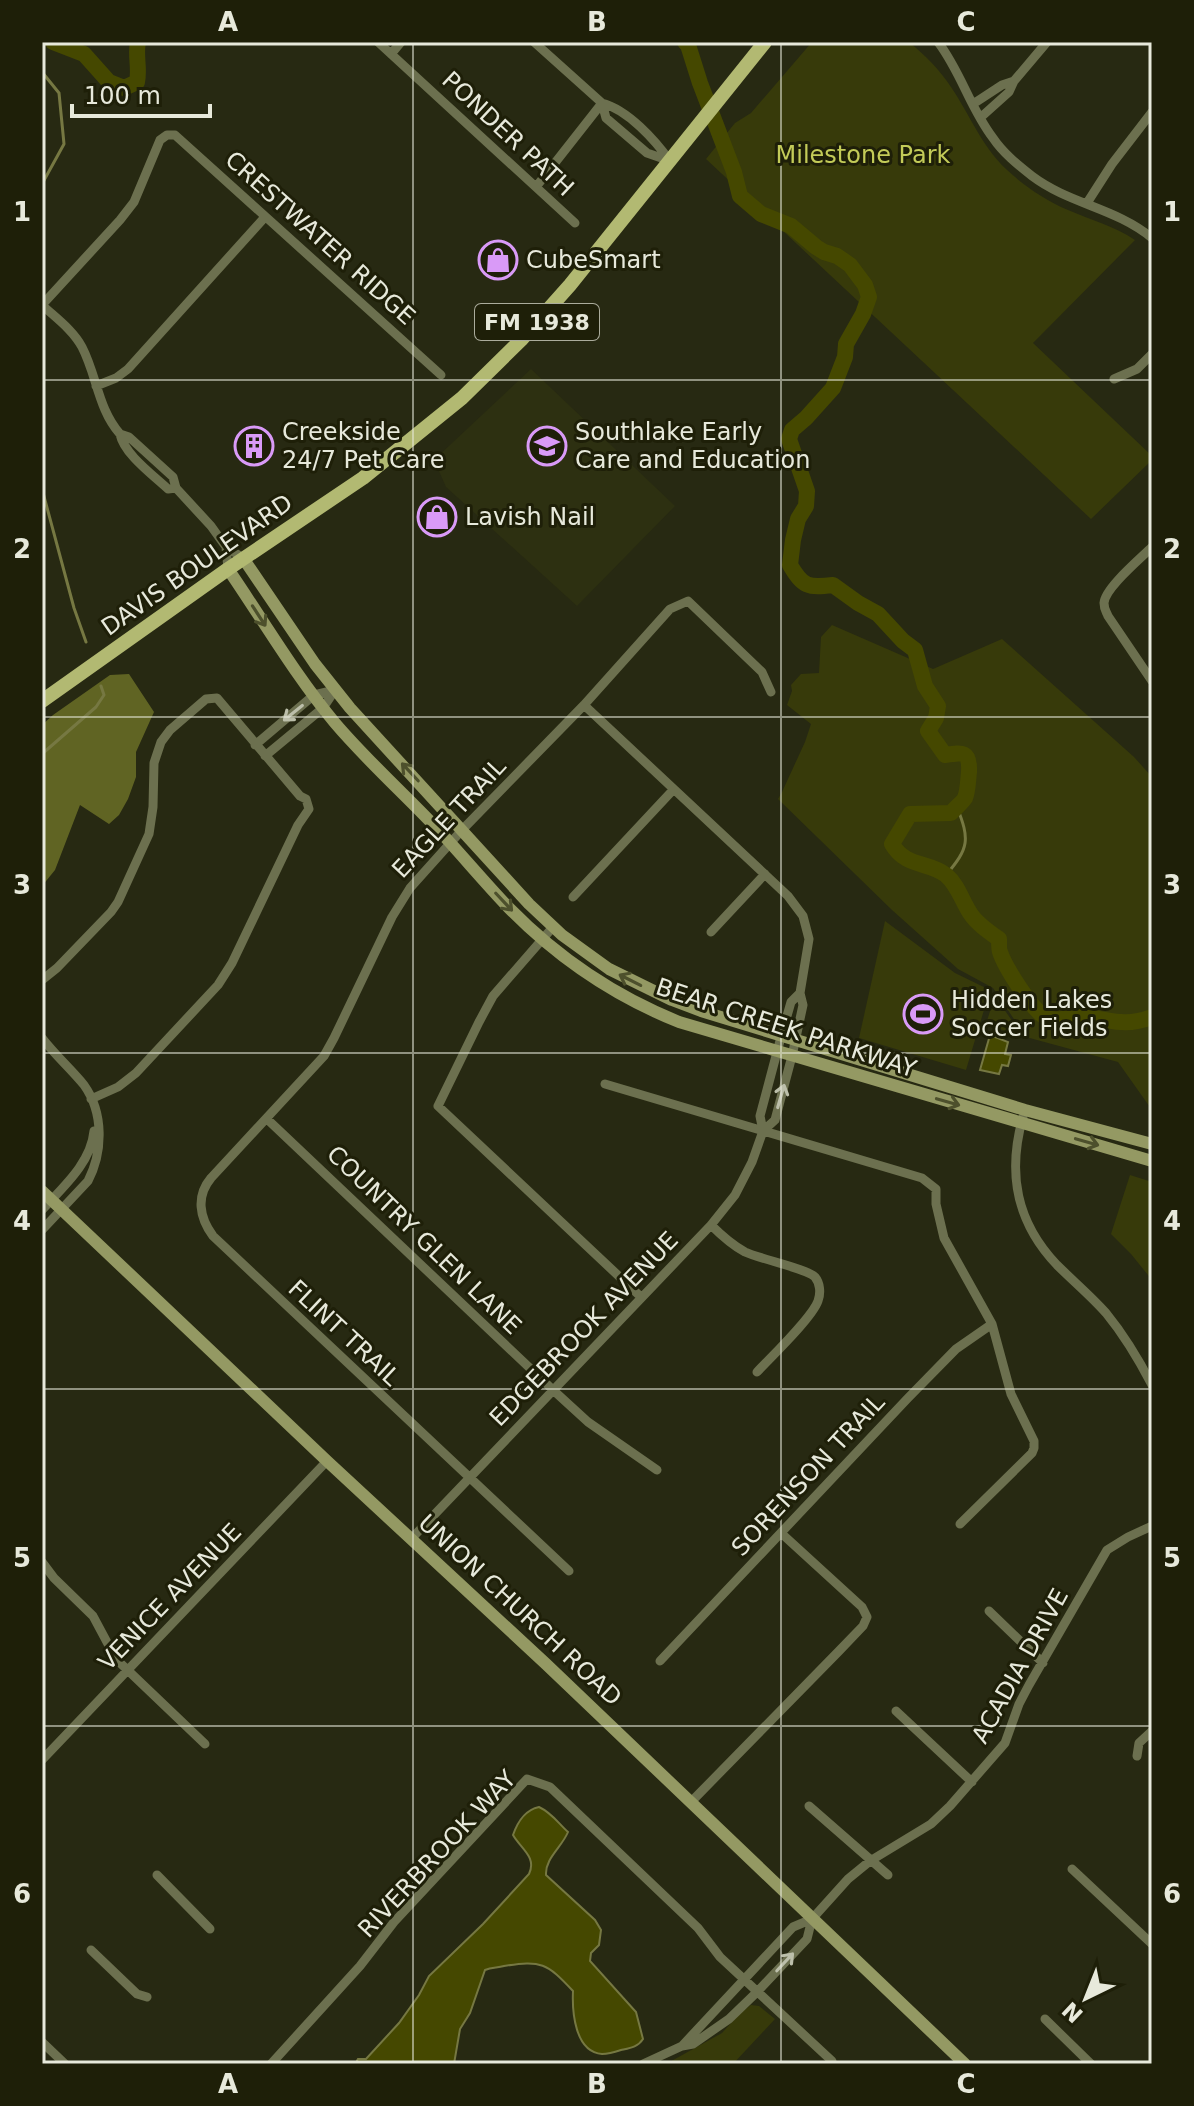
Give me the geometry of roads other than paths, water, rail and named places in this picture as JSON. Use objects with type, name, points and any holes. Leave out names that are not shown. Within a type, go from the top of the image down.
[{"type":"main road","name":"DAVIS BOULEVARD","points":[[42,701],[243,558],[363,478],[462,398],[521,340],[570,285],[765,42]]},
{"type":"main road","name":"BEAR CREEK PARKWAY","points":[[243,558],[335,690],[505,879],[553,927],[609,969],[689,1007],[1152,1161]]},
{"type":"main road","name":"BEAR CREEK PARKWAY","points":[[228,569],[323,708],[351,741],[508,906],[541,939],[578,968],[639,1005],[679,1022],[777,1052],[1023,1116],[1152,1144]]},
{"type":"main road","name":"UNION CHURCH ROAD","points":[[45,1200],[62,1210],[412,1538],[965,2064]]},
{"type":"street","name":"PONDER PATH","points":[[378,42],[575,223]]},
{"type":"street","points":[[391,54],[401,42]]},
{"type":"street","points":[[534,42],[602,103],[614,106],[657,142],[670,161]]},
{"type":"street","points":[[938,42],[957,70],[980,118],[1001,148],[1051,189],[1129,221],[1152,238]]},
{"type":"street","points":[[980,118],[1009,92],[1014,81],[1047,42]]},
{"type":"street","points":[[973,104],[1014,81]]},
{"type":"street","points":[[602,103],[606,118],[647,153],[670,161]]},
{"type":"street","points":[[536,187],[602,103]]},
{"type":"street","points":[[1087,203],[1152,112]]},
{"type":"street","points":[[623,132],[632,121]]},
{"type":"street","name":"CRESTWATER RIDGE","points":[[42,305],[127,212],[139,192],[160,140],[171,134],[180,138],[441,375]]},
{"type":"street","points":[[96,386],[128,369],[265,217]]},
{"type":"street","name":"BEAR CREEK PARKWAY","points":[[42,305],[81,345],[108,418],[120,434],[129,437],[173,477],[176,488],[226,547],[243,558]]},
{"type":"street","points":[[1114,379],[1137,369],[1152,354]]},
{"type":"street","name":"BEAR CREEK PARKWAY","points":[[226,547],[228,569]]},
{"type":"street","points":[[1152,547],[1115,584],[1104,600],[1108,616],[1152,681]]},
{"type":"street","name":"EAGLE TRAIL","points":[[200,1210],[208,1182],[324,1056],[400,902],[416,881],[584,705],[670,609],[688,601],[762,672],[771,692]]},
{"type":"street","points":[[255,745],[314,695],[335,690]]},
{"type":"street","points":[[265,756],[323,708],[335,690]]},
{"type":"street","points":[[42,980],[115,907],[149,834],[154,763],[165,735],[206,699],[214,697],[219,700],[255,745],[308,801],[309,808],[238,951],[210,995],[136,1073],[118,1087],[91,1099]]},
{"type":"street","name":"EDGEBROOK AVENUE","points":[[412,1538],[711,1225],[741,1184],[763,1131],[775,1120],[796,1041],[809,939],[803,916],[788,896],[584,705]]},
{"type":"street","points":[[573,897],[673,790]]},
{"type":"street","points":[[711,932],[765,874]]},
{"type":"street","points":[[553,927],[489,1003],[438,1106],[641,1297]]},
{"type":"street","name":"EDGEBROOK AVENUE","points":[[763,1131],[760,1116],[781,1037],[791,1002],[800,993]]},
{"type":"street","points":[[42,1038],[83,1084],[95,1111],[100,1140],[92,1173],[82,1189],[42,1230]]},
{"type":"street","points":[[605,1084],[922,1178],[936,1189],[936,1204],[944,1238],[992,1324],[1011,1394],[1034,1441],[1032,1453],[960,1524]]},
{"type":"street","points":[[45,1200],[88,1154],[94,1135],[95,1111]]},
{"type":"street","points":[[1023,1116],[1015,1154],[1015,1184],[1031,1229],[1051,1258],[1115,1325],[1152,1385]]},
{"type":"street","name":"COUNTRY GLEN LANE","points":[[267,1119],[588,1422],[657,1470]]},
{"type":"street","name":"FLINT TRAIL","points":[[200,1210],[213,1236],[569,1571]]},
{"type":"street","points":[[711,1225],[745,1251],[803,1270],[814,1275],[820,1285],[818,1302],[757,1372]]},
{"type":"street","name":"SORENSON TRAIL","points":[[660,1661],[956,1349],[992,1324]]},
{"type":"street","name":"VENICE AVENUE","points":[[42,1760],[327,1461]]},
{"type":"street","name":"ACADIA DRIVE","points":[[812,1919],[848,1879],[870,1861],[931,1824],[972,1782],[1005,1743],[1019,1704],[1107,1550],[1152,1526]]},
{"type":"street","points":[[691,1802],[863,1626],[867,1617],[862,1607],[781,1533]]},
{"type":"street","points":[[42,1562],[93,1616],[116,1659],[205,1744]]},
{"type":"street","points":[[989,1611],[1043,1663]]},
{"type":"street","points":[[896,1711],[972,1782]]},
{"type":"street","points":[[1137,1756],[1139,1743],[1152,1731]]},
{"type":"street","name":"RIVERBROOK WAY","points":[[271,2064],[360,1966],[394,1922],[527,1779],[550,1787],[698,1928],[720,1957],[744,1979]]},
{"type":"street","points":[[809,1806],[888,1875]]},
{"type":"street","points":[[1072,1869],[1152,1944]]},
{"type":"street","points":[[157,1875],[210,1929]]},
{"type":"street","points":[[682,2046],[793,1927],[812,1919]]},
{"type":"street","points":[[643,2064],[693,2044],[729,2019],[807,1939],[812,1919]]},
{"type":"street","points":[[91,1950],[137,1994],[147,1997]]},
{"type":"street","points":[[744,1979],[832,2061],[829,2064]]},
{"type":"street","points":[[1045,2019],[1091,2064]]},
{"type":"street","points":[[42,2042],[65,2064]]},
{"type":"waterway","points":[[53,42],[84,54],[109,82],[124,88],[137,82],[138,42]]},
{"type":"waterway","points":[[685,42],[734,172],[740,196],[761,214],[791,226],[816,247],[850,265],[865,285],[869,297],[846,344],[845,357],[833,388],[792,430],[789,439],[807,491],[806,506],[798,519],[793,540],[790,565],[803,582],[818,586],[833,585],[878,614],[915,650],[925,686],[938,706],[936,718],[928,731],[945,755],[964,754],[967,757],[969,772],[962,802],[951,813],[910,814],[892,844],[910,861],[939,871],[950,879],[973,917],[999,939],[1000,952],[1013,978],[1034,1007],[1047,1018],[1088,1017],[1131,1022],[1152,1017]]},
{"type":"waterway","points":[[42,72],[59,93],[64,144],[42,184]]},
{"type":"waterway","points":[[42,489],[86,642]]},
{"type":"waterway","points":[[42,754],[96,707],[104,695],[101,686]]},
{"type":"waterway","points":[[946,875],[959,858],[965,843],[957,807]]},
{"type":"place","name":"CubeSmart","points":[[498,260]]},
{"type":"place","name":"Creekside 24/7 Pet Care","points":[[254,446]]},
{"type":"place","name":"Southlake Early Care and Education","points":[[547,446]]},
{"type":"place","name":"Lavish Nail","points":[[437,517]]},
{"type":"place","name":"Hidden Lakes Soccer Fields","points":[[923,1014]]},
{"type":"park label","name":"Milestone Park","points":[[863,155]]}]
